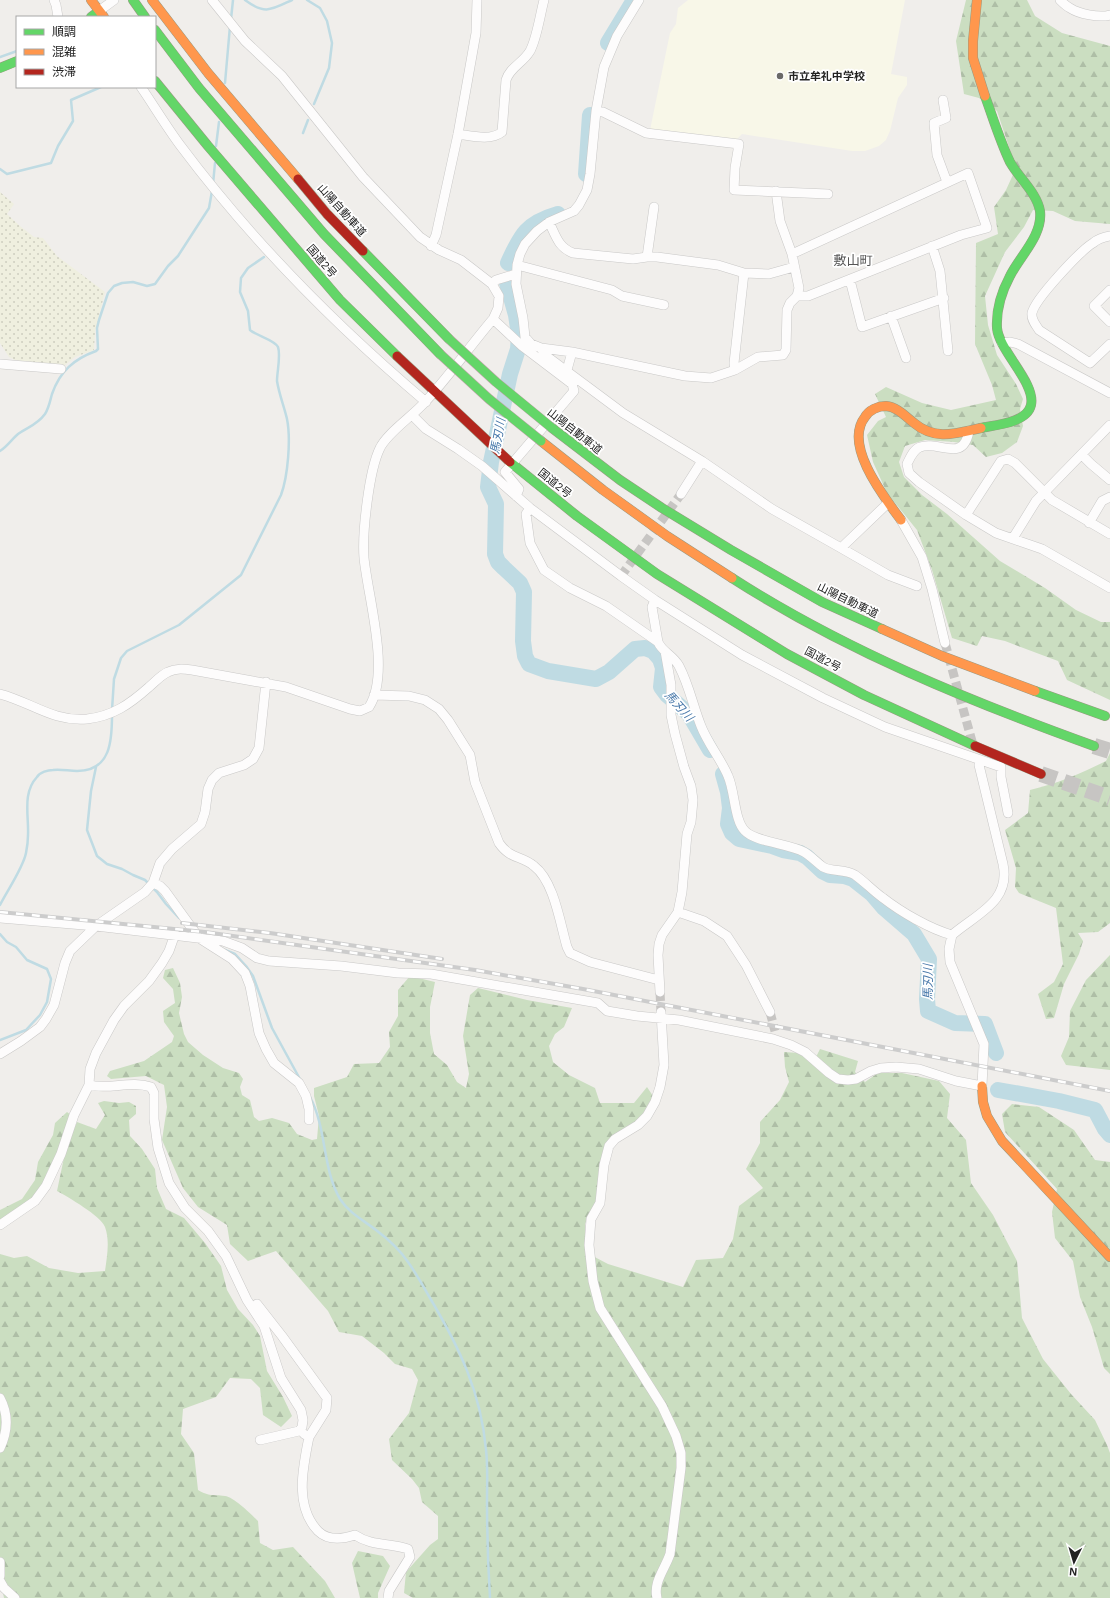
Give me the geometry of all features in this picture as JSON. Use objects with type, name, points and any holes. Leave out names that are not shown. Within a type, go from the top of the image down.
[{"type":"main road","points":[[91,0],[102,14]]},
{"type":"main road","points":[[132,0],[144,16]]},
{"type":"main road","name":"山陽自動車道","points":[[152,0],[208,73],[327,214],[449,339],[496,382],[552,428],[620,480],[662,508],[731,550],[822,602],[942,656],[1105,716]]},
{"type":"main road","points":[[901,520],[888,503],[873,477],[862,453],[858,436],[861,422],[868,412],[883,406],[895,408],[921,429],[934,434],[946,435],[1017,420],[1027,413],[1031,405],[1030,395],[1025,381],[1002,343],[997,330],[997,322],[998,309],[1003,291],[1010,275],[1040,225],[1040,210],[1035,198],[1011,163],[1001,141],[978,75],[973,58],[977,0]]},
{"type":"main road","points":[[156,31],[199,88],[324,234],[440,354],[489,400],[571,466],[656,529],[722,572],[815,625],[886,662],[983,706],[1043,729],[1094,746]]},
{"type":"main road","points":[[0,68],[16,61]]},
{"type":"main road","name":"国道2号","points":[[156,81],[225,167],[340,300],[500,454],[577,516],[657,574],[787,654],[864,695],[957,738],[1041,774]]},
{"type":"main road","points":[[982,1086],[984,1112],[998,1136],[1110,1257]]},
{"type":"street","points":[[54,0],[58,16]]},
{"type":"street","points":[[102,14],[114,0]]},
{"type":"street","points":[[0,694],[11,697],[35,709],[59,717],[87,719],[108,714],[125,707],[168,672],[178,669],[266,682],[360,711],[369,707],[374,695],[378,675],[378,652],[364,552],[364,539],[371,480],[380,447],[393,432],[426,402],[493,319],[498,308],[499,296],[492,284],[461,260],[431,246],[420,237],[363,177],[282,76],[245,41],[212,0]]},
{"type":"street","points":[[431,246],[436,235],[458,134],[476,34],[477,0]]},
{"type":"street","points":[[458,134],[483,137],[498,136],[502,132],[506,80],[508,73],[522,61],[531,48],[544,0]]},
{"type":"street","points":[[640,0],[617,36],[604,67],[596,111],[587,190],[580,205],[574,211],[549,222],[537,231],[525,244],[516,270],[516,284],[523,318],[525,337],[532,344],[541,348],[572,352],[685,376],[711,378],[735,370],[758,357],[783,355],[786,350],[787,310],[797,296],[799,288],[792,254],[780,221],[776,191]]},
{"type":"street","points":[[1060,0],[1070,8],[1079,12],[1097,15],[1110,15]]},
{"type":"street","points":[[142,88],[178,143],[264,247],[381,364],[426,402]]},
{"type":"street","points":[[943,100],[946,118],[934,123],[937,155],[947,182]]},
{"type":"street","points":[[596,111],[603,112],[646,133],[739,144],[735,168],[734,190],[828,194]]},
{"type":"street","points":[[792,254],[968,173],[987,228],[961,235],[932,246],[808,296],[797,296]]},
{"type":"street","points":[[647,256],[654,207]]},
{"type":"street","points":[[549,222],[560,245],[574,254],[632,259],[647,256],[718,265],[744,273],[769,274],[794,267]]},
{"type":"street","points":[[1110,236],[1101,238],[1091,243],[1062,271],[1034,307],[1032,315],[1039,330],[1090,364],[1110,344]]},
{"type":"street","points":[[932,246],[940,271],[944,298],[948,351]]},
{"type":"street","points":[[492,284],[496,280],[516,270],[612,290],[622,296],[664,305]]},
{"type":"street","points":[[735,370],[734,363],[744,273]]},
{"type":"street","points":[[850,280],[862,326],[944,298]]},
{"type":"street","points":[[1110,290],[1094,306],[1110,322]]},
{"type":"street","points":[[891,316],[906,358]]},
{"type":"street","points":[[493,319],[519,343],[624,413],[702,461],[772,509],[888,575],[917,586]]},
{"type":"street","points":[[1002,343],[1010,342],[1018,344],[1110,393]]},
{"type":"street","points":[[516,496],[519,490],[505,472],[574,391],[572,384],[564,373],[541,348]]},
{"type":"street","points":[[564,373],[572,352]]},
{"type":"street","points":[[0,364],[61,369]]},
{"type":"street","points":[[412,415],[426,429],[482,466],[530,508],[654,600],[742,655],[824,698],[885,727],[1001,767],[1001,777],[1008,813]]},
{"type":"street","points":[[1013,538],[1036,501],[1082,455],[1110,424]]},
{"type":"street","points":[[969,431],[968,439],[962,446],[952,450],[920,447],[912,454],[907,464],[910,473],[919,482],[966,515],[996,533],[1042,549],[1110,588]]},
{"type":"street","points":[[1082,455],[1110,480]]},
{"type":"street","points":[[966,515],[1001,461],[1008,459],[1015,463],[1052,500],[1110,534]]},
{"type":"street","points":[[681,494],[702,461]]},
{"type":"street","points":[[1089,523],[1102,501],[1110,497]]},
{"type":"street","points":[[841,548],[888,503]]},
{"type":"street","points":[[530,508],[526,514],[530,543],[544,570],[570,588],[606,606],[658,642]]},
{"type":"street","points":[[901,520],[922,557],[932,589],[944,643]]},
{"type":"street","points":[[654,600],[652,607],[658,642],[660,647],[674,657],[680,667],[701,725],[728,776],[743,830],[758,838],[776,842],[782,846],[804,852],[824,867],[848,872],[854,875],[884,899],[920,922],[952,935]]},
{"type":"street","points":[[660,992],[658,955],[659,944],[662,935],[678,912],[682,892],[687,834],[691,822],[693,800],[691,786],[674,734],[671,715],[671,685],[665,651]]},
{"type":"street","points":[[0,1054],[40,1027],[46,1019],[54,1005],[65,963],[70,951],[96,926],[145,892],[152,882],[160,863],[172,849],[201,824],[205,812],[208,789],[212,780],[219,773],[244,765],[253,759],[259,748],[266,682]]},
{"type":"street","points":[[374,695],[409,696],[426,700],[440,709],[470,756],[476,782],[499,843],[505,852],[532,864],[541,871],[550,886],[570,953],[590,962],[655,980],[660,979]]},
{"type":"street","points":[[0,918],[175,934],[223,941],[242,948],[257,958],[269,961],[341,966],[398,973],[431,974],[598,1003],[607,1011],[637,1016],[661,1015],[679,1020],[774,1035],[805,1052],[838,1079],[856,1079],[876,1069],[896,1067],[919,1069],[956,1081],[982,1086],[984,1044],[950,962],[952,935],[990,906],[1000,895],[1005,873],[979,765]]},
{"type":"street","points":[[152,882],[160,886],[165,891],[199,938],[232,959],[245,973],[250,986],[259,1033],[274,1063],[299,1083],[306,1096],[309,1109],[309,1120]]},
{"type":"street","points":[[678,912],[704,921],[727,936],[746,965],[770,1012]]},
{"type":"street","points":[[0,1224],[35,1201],[46,1186],[61,1154],[74,1115],[89,1085],[90,1069],[96,1053],[114,1020],[124,1006],[149,981],[162,963],[169,951],[175,934]]},
{"type":"street","points":[[657,1598],[657,1580],[666,1565],[670,1554],[682,1468],[681,1453],[676,1436],[662,1406],[600,1308],[593,1281],[589,1245],[591,1219],[600,1203],[604,1165],[609,1146],[615,1139],[638,1125],[647,1116],[660,1087],[664,1065],[661,1015]]},
{"type":"street","points":[[89,1085],[100,1087],[141,1084],[151,1087],[154,1093],[154,1119],[158,1148],[169,1183],[185,1208],[208,1231],[226,1256],[247,1300],[264,1326],[280,1378],[301,1410],[303,1420],[302,1427],[299,1431]]},
{"type":"street","points":[[240,1285],[282,1336],[327,1398],[326,1410],[309,1437],[302,1490],[304,1510],[311,1524],[321,1534],[331,1538],[344,1539],[355,1535],[364,1541],[397,1546],[408,1550],[410,1557],[389,1590],[388,1598]]},
{"type":"street","points":[[0,1398],[4,1405],[7,1417],[6,1436],[0,1448]]},
{"type":"street","points":[[260,1440],[299,1431],[309,1437]]},
{"type":"street","points":[[0,1562],[0,1576]]},
{"type":"street","points":[[0,1581],[4,1588],[15,1598]]},
{"type":"shaded area","name":"市立牟礼中学校","points":[[688,0],[905,0],[891,74],[907,77],[907,85],[898,98],[890,131],[886,140],[879,146],[865,151],[852,151],[742,134],[734,142],[650,130],[670,33],[676,24],[678,8]]},
{"type":"green space","points":[[966,0],[1027,0],[1035,16],[1062,33],[1110,46],[1110,224],[1075,221],[1053,211],[1033,210],[1024,227],[1005,252],[985,296],[988,325],[997,355],[1016,384],[1023,399],[1020,409],[1023,426],[1017,442],[1002,453],[986,457],[973,445],[925,440],[905,446],[899,462],[904,477],[922,495],[947,514],[1000,561],[1045,588],[1076,610],[1101,622],[1110,622],[1110,700],[1067,680],[1058,661],[1005,641],[982,636],[977,646],[952,638],[932,570],[917,530],[887,493],[873,462],[867,435],[878,421],[886,417],[875,394],[886,387],[922,403],[951,410],[996,400],[992,385],[975,344],[976,243],[998,234],[994,207],[1006,190],[1016,168],[997,111],[979,98],[964,94],[956,41]]},
{"type":"green space","points":[[0,192],[14,204],[7,214],[34,237],[43,238],[57,256],[105,292],[95,331],[94,350],[75,357],[64,366],[15,360],[9,357],[0,343]]},
{"type":"green space","points":[[1110,753],[1110,923],[1098,932],[1078,933],[1083,941],[1079,954],[1064,984],[1054,1018],[1046,1019],[1038,994],[1054,982],[1063,964],[1056,908],[1019,893],[1015,887],[1016,868],[1005,830],[1028,813],[1030,790],[1040,788],[1088,770],[1106,761]]},
{"type":"green space","points":[[1110,955],[1110,1070],[1066,1065],[1061,1056],[1069,1037],[1070,1011],[1086,980]]},
{"type":"green space","points":[[173,968],[180,983],[182,997],[179,1013],[184,1034],[188,1042],[203,1055],[223,1068],[239,1073],[243,1079],[240,1087],[242,1095],[250,1100],[254,1117],[259,1121],[272,1118],[289,1123],[297,1134],[312,1140],[317,1139],[319,1116],[314,1096],[314,1088],[347,1077],[354,1064],[379,1063],[390,1047],[389,1032],[398,1016],[398,990],[410,976],[435,982],[430,1007],[430,1033],[434,1054],[447,1065],[457,1082],[466,1088],[469,1074],[463,1036],[470,995],[478,988],[527,1000],[572,1008],[564,1027],[555,1034],[549,1046],[553,1062],[569,1075],[595,1088],[600,1103],[634,1103],[647,1087],[653,1096],[640,1119],[607,1143],[599,1194],[585,1224],[587,1253],[608,1264],[683,1287],[696,1260],[723,1258],[733,1239],[739,1206],[763,1188],[746,1169],[760,1143],[760,1122],[780,1100],[789,1082],[785,1067],[784,1052],[799,1053],[813,1063],[820,1049],[858,1061],[855,1072],[865,1082],[878,1073],[902,1073],[939,1081],[950,1094],[947,1118],[966,1140],[971,1183],[993,1215],[1017,1261],[1022,1318],[1043,1359],[1071,1394],[1095,1420],[1110,1453],[1110,1598],[413,1598],[404,1593],[406,1572],[430,1545],[438,1539],[438,1516],[422,1502],[419,1488],[412,1479],[392,1460],[389,1439],[409,1413],[418,1380],[412,1369],[395,1364],[384,1353],[362,1336],[339,1332],[328,1311],[276,1251],[248,1261],[230,1244],[227,1225],[198,1207],[183,1188],[162,1140],[167,1107],[164,1085],[146,1076],[111,1079],[107,1076],[110,1071],[144,1061],[172,1042],[174,1036],[164,1022],[163,1011],[175,1003],[173,989],[163,978],[165,970]]},
{"type":"green space","points":[[104,1101],[119,1103],[129,1102],[136,1106],[136,1114],[129,1120],[130,1136],[142,1149],[155,1169],[157,1188],[166,1209],[184,1218],[205,1243],[221,1266],[227,1290],[238,1309],[253,1325],[260,1336],[267,1371],[283,1397],[292,1416],[281,1427],[263,1415],[260,1388],[251,1379],[230,1378],[216,1397],[183,1409],[181,1434],[194,1453],[198,1490],[208,1494],[229,1497],[247,1510],[258,1521],[260,1543],[273,1550],[293,1547],[325,1581],[335,1598],[4,1598],[3,1593],[5,1582],[0,1578],[0,1254],[14,1258],[27,1256],[49,1268],[78,1273],[105,1271],[108,1243],[105,1227],[91,1212],[57,1191],[66,1148],[77,1122],[96,1129],[105,1115],[98,1103]]},
{"type":"green space","points":[[1012,1104],[1039,1107],[1074,1130],[1095,1160],[1110,1162],[1110,1374],[1104,1368],[1092,1327],[1080,1297],[1073,1261],[1055,1238],[1052,1212],[1057,1189],[1005,1132],[1002,1114]]},
{"type":"green space","points":[[67,1112],[71,1115],[56,1157],[49,1168],[40,1190],[28,1203],[0,1221],[0,1210],[22,1199],[35,1180],[38,1162],[53,1135],[55,1123]]},
{"type":"green space","points":[[358,1551],[383,1556],[390,1566],[378,1593],[378,1598],[360,1598],[352,1563]]},
{"type":"waterway","points":[[231,19],[233,0]]},
{"type":"waterway","points":[[245,0],[252,5],[263,9],[273,8],[292,0]]},
{"type":"waterway","points":[[307,0],[320,8],[327,21],[332,43],[329,68],[314,104]]},
{"type":"waterway","name":"馬刃川","points":[[608,43],[634,0]]},
{"type":"waterway","points":[[225,83],[230,26]]},
{"type":"waterway","points":[[0,57],[16,51]]},
{"type":"waterway","points":[[0,169],[7,174],[51,163],[58,146],[73,121],[71,100],[99,88]]},
{"type":"waterway","name":"馬刃川","points":[[586,174],[590,115]]},
{"type":"waterway","points":[[303,133],[308,120]]},
{"type":"waterway","points":[[216,146],[219,122]]},
{"type":"waterway","points":[[213,184],[215,163]]},
{"type":"waterway","points":[[0,451],[18,434],[42,418],[48,409],[55,386],[64,372],[75,362],[98,349],[97,328],[108,293],[114,286],[122,283],[133,282],[147,286],[155,284],[168,266],[178,256],[209,208],[212,191]]},
{"type":"waterway","name":"馬刃川","points":[[508,263],[517,244],[526,231],[539,221],[558,214]]},
{"type":"waterway","points":[[112,710],[114,679],[121,658],[127,651],[179,625],[241,575],[281,495],[287,468],[289,437],[287,419],[277,381],[279,350],[273,342],[250,330],[248,311],[240,292],[241,278],[248,268],[264,257]]},
{"type":"waterway","name":"馬刃川","points":[[507,283],[516,315],[519,335],[518,349],[510,374],[491,462],[488,487],[496,504],[495,554],[498,562],[520,583],[524,592],[523,641],[525,656],[529,664],[548,671],[596,679],[609,672],[635,649],[645,648],[653,651],[660,659],[663,668],[661,687],[667,695],[689,714],[710,750]]},
{"type":"waterway","points":[[0,905],[18,872],[26,853],[28,837],[27,805],[29,790],[32,783],[38,775],[47,771],[88,770],[97,766],[103,760],[110,744],[112,715]]},
{"type":"waterway","points":[[96,767],[91,791],[87,830],[97,856],[107,864],[122,869],[145,880],[179,918]]},
{"type":"waterway","name":"馬刃川","points":[[723,774],[728,792],[730,808],[728,824],[732,833],[739,839],[800,853],[807,857],[822,871],[830,875],[844,876],[853,879],[872,894],[884,908],[914,934],[929,959],[927,999],[928,1011],[955,1023],[985,1024],[996,1053]]},
{"type":"waterway","points":[[0,934],[7,942],[16,947],[27,960],[47,969],[51,979],[47,1002],[40,1015],[26,1030],[0,1040]]},
{"type":"waterway","points":[[225,950],[235,954],[253,976],[272,1028],[301,1081]]},
{"type":"waterway","name":"馬刃川","points":[[998,1090],[1059,1101],[1095,1110],[1105,1129],[1110,1135]]},
{"type":"waterway","points":[[310,1097],[319,1122],[330,1174],[340,1199],[352,1212],[389,1241],[408,1262],[441,1316],[459,1352],[474,1389],[483,1429],[487,1456],[487,1538],[490,1598]]},
{"type":"tunnel","points":[[621,576],[681,494]]},
{"type":"tunnel","points":[[945,643],[973,745]]},
{"type":"tunnel","points":[[1094,746],[1110,751]]},
{"type":"tunnel","points":[[1041,774],[1110,798]]},
{"type":"tunnel","points":[[660,992],[661,1012]]},
{"type":"tunnel","points":[[770,1012],[775,1031]]},
{"type":"railway","points":[[0,912],[205,932],[475,970],[583,989],[1110,1091]]},
{"type":"railway","points":[[182,923],[270,933],[442,959]]},
{"type":"traffic: fast","points":[[133,0],[144,16]]},
{"type":"traffic: fast","points":[[92,16],[99,11]]},
{"type":"traffic: fast","points":[[156,31],[199,88],[324,234],[440,354]]},
{"type":"traffic: fast","points":[[0,68],[16,61]]},
{"type":"traffic: fast","points":[[156,82],[208,146],[340,300],[397,356]]},
{"type":"traffic: fast","points":[[981,428],[1002,424],[1017,419],[1023,416],[1031,405],[1031,396],[1028,387],[999,337],[997,321],[1000,301],[1004,288],[1014,268],[1030,245],[1040,220],[1038,204],[1032,192],[1010,162],[985,96]]},
{"type":"traffic: fast","points":[[363,251],[449,339]]},
{"type":"traffic: fast","points":[[449,339],[496,382],[552,428]]},
{"type":"traffic: fast","points":[[440,354],[489,399],[541,441]]},
{"type":"traffic: fast","points":[[552,428],[620,480],[662,508],[731,550],[822,602],[882,629]]},
{"type":"traffic: fast","points":[[510,462],[577,516],[657,574],[787,654],[864,695],[975,746]]},
{"type":"traffic: fast","points":[[732,578],[818,628],[908,672],[1000,711],[1094,746]]},
{"type":"traffic: fast","points":[[1035,691],[1105,716]]},
{"type":"traffic: slow","points":[[91,0],[103,16]]},
{"type":"traffic: slow","points":[[152,0],[208,73],[298,179]]},
{"type":"traffic: slow","points":[[977,0],[973,58],[985,96]]},
{"type":"traffic: slow","points":[[901,520],[876,485],[862,456],[859,442],[860,429],[865,417],[871,410],[883,406],[894,408],[922,429],[938,434],[955,433],[981,428]]},
{"type":"traffic: slow","points":[[541,441],[603,490],[667,536],[732,578]]},
{"type":"traffic: slow","points":[[882,629],[942,656],[1035,691]]},
{"type":"traffic: slow","points":[[982,1086],[983,1102],[987,1116],[1002,1141],[1110,1257]]},
{"type":"traffic: jam","points":[[298,179],[327,214],[363,251]]},
{"type":"traffic: jam","points":[[397,356],[510,462]]},
{"type":"traffic: jam","points":[[975,746],[1041,774]]},
{"type":"place","name":"市立牟礼中学校","points":[[780,76]]},
{"type":"district","name":"敷山町","points":[[853,260]]}]
